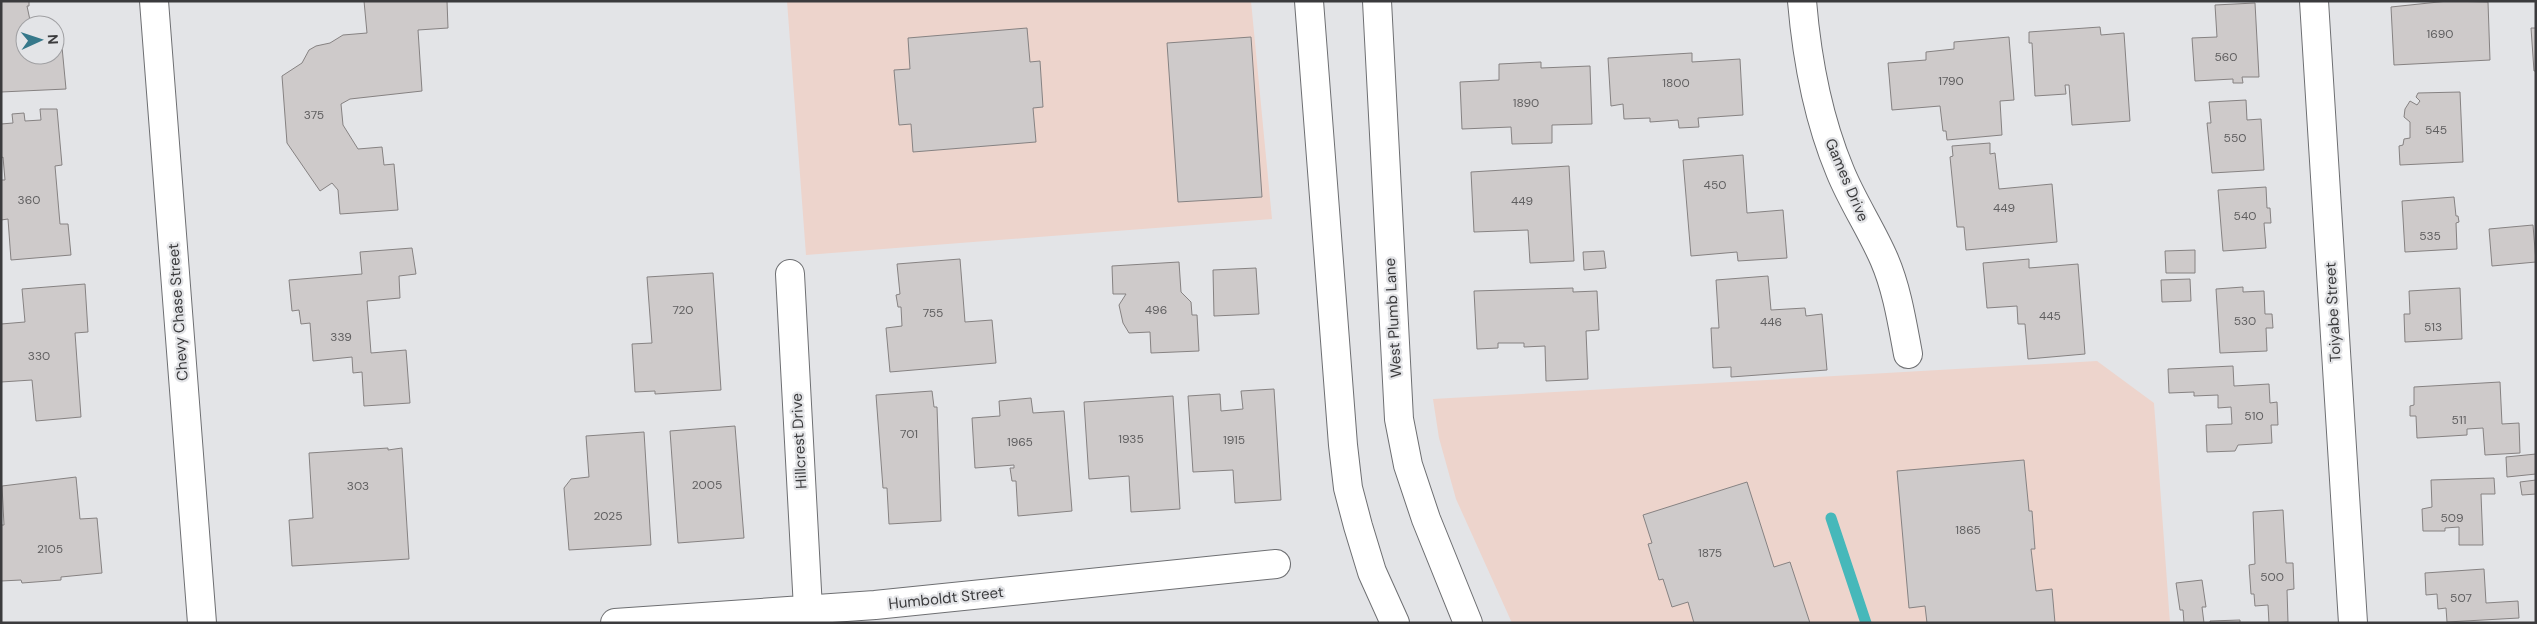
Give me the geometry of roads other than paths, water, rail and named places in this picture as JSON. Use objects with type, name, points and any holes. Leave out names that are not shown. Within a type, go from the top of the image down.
[{"type":"street","name":"Chevy Chase Street","points":[[154,1],[202,623]]},
{"type":"street","points":[[1309,1],[1343,445],[1348,488],[1372,572],[1394,623]]},
{"type":"street","name":"West Plumb Lane","points":[[1377,1],[1399,419],[1408,465],[1426,519],[1468,623]]},
{"type":"street","name":"Games Drive","points":[[1802,1],[1811,76],[1822,119],[1840,171],[1884,260],[1899,304],[1908,354]]},
{"type":"street","name":"Toiyabe Street","points":[[2314,1],[2353,623]]},
{"type":"street","name":"Hillcrest Drive","points":[[790,274],[808,609]]},
{"type":"street","name":"Humboldt Street","points":[[615,623],[808,609],[875,614],[1276,564]]},
{"type":"waterway","points":[[1831,518],[1866,623]]}]
